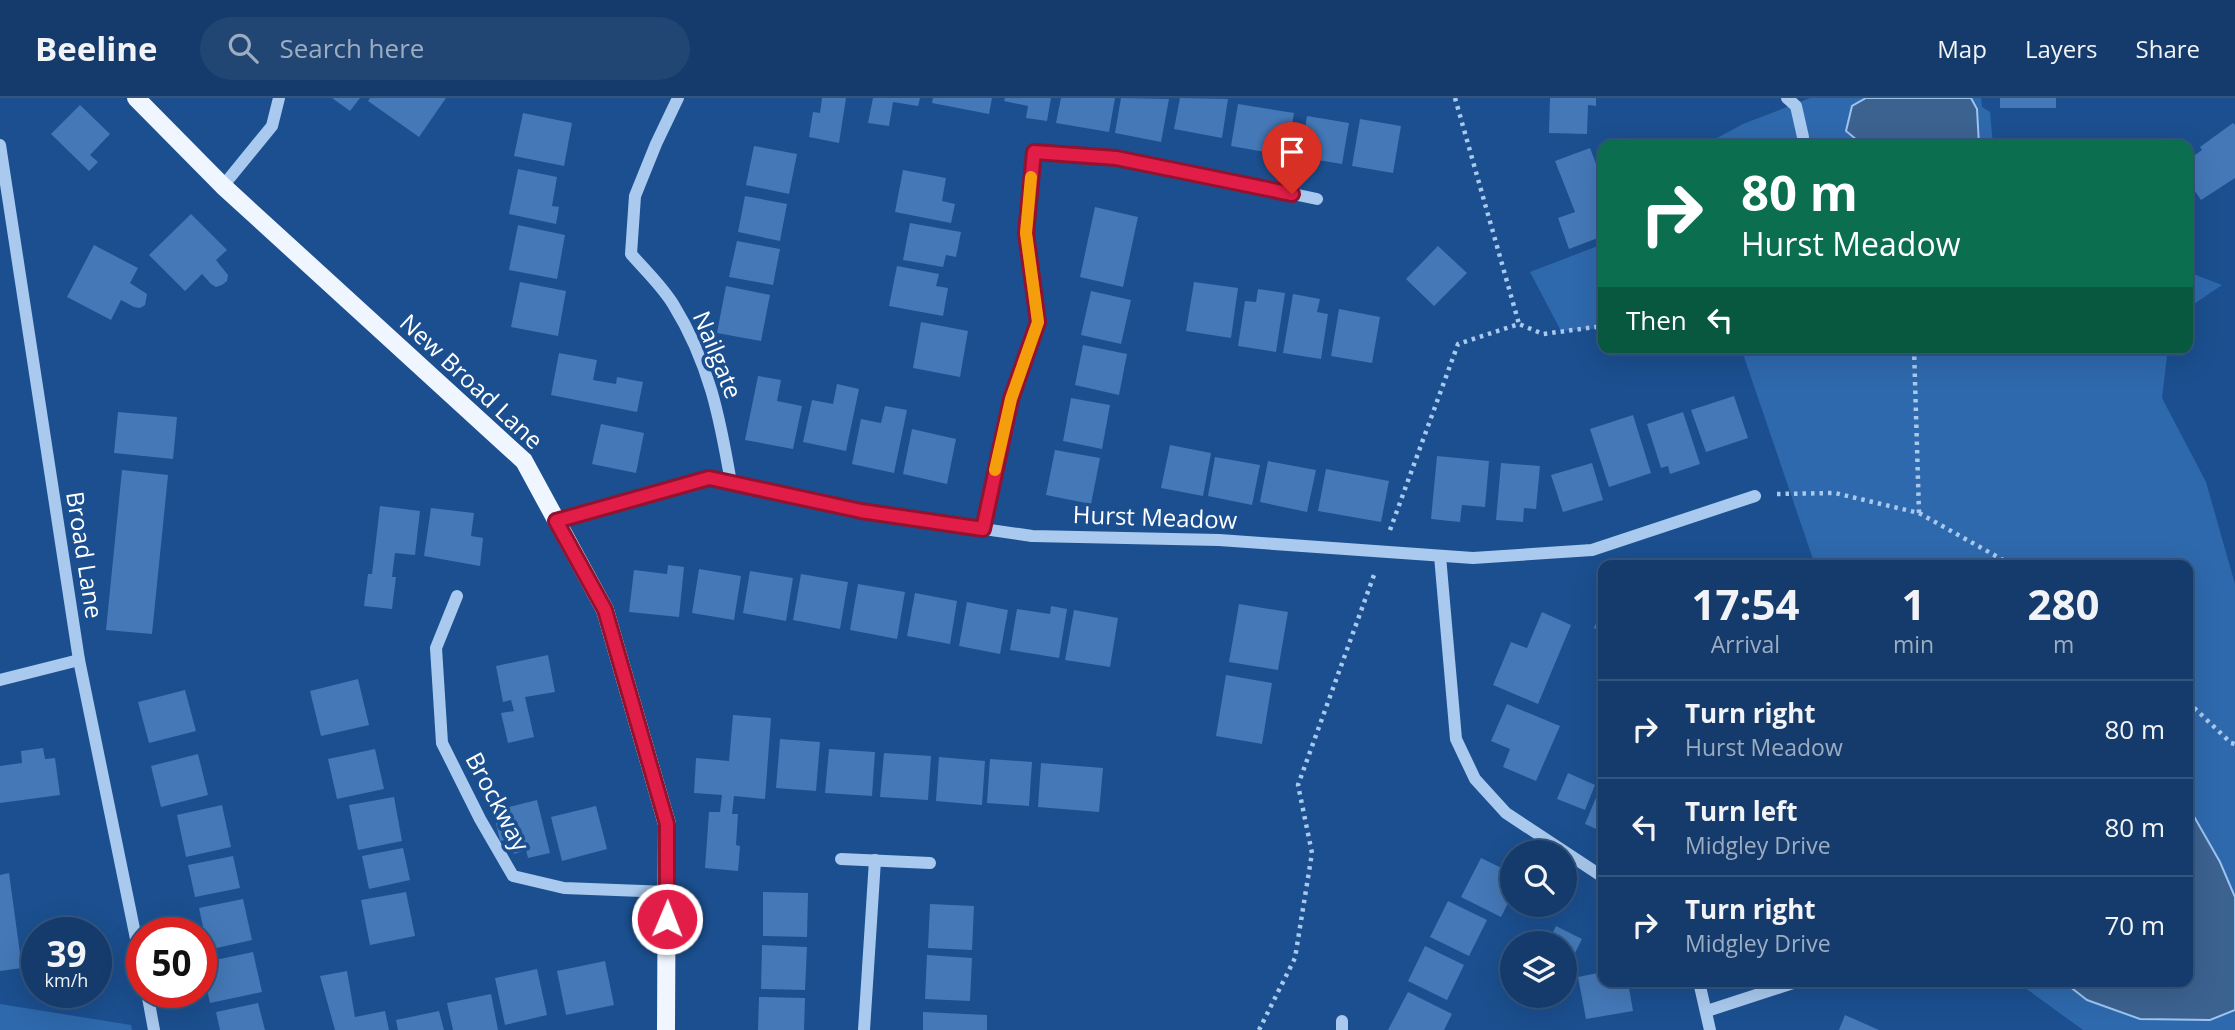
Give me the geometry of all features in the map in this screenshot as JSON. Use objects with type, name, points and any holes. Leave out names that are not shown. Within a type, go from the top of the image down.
[{"type":"main road","name":"New Broad Lane","points":[[136,98],[223,186],[524,461],[605,610],[667,824],[666,1030]]},
{"type":"street","points":[[223,186],[272,126],[279,98]]},
{"type":"street","name":"Nailgate","points":[[678,98],[635,196],[631,254],[672,303],[702,359],[719,414],[731,483]]},
{"type":"street","points":[[1796,101],[1803,137]]},
{"type":"street","name":"Broad Lane","points":[[0,145],[79,660],[132,917]]},
{"type":"street","points":[[983,529],[1011,399],[1038,322],[1026,233],[1034,152],[1116,158],[1317,199]]},
{"type":"street","name":"Hurst Meadow","points":[[556,521],[709,478],[861,511],[1032,536],[1219,540],[1473,558],[1592,551],[1755,496]]},
{"type":"street","points":[[1440,556],[1456,740],[1475,779],[1506,813],[1598,874]]},
{"type":"street","name":"Brockway","points":[[457,596],[436,648],[442,743],[513,876],[564,888],[668,892]]},
{"type":"street","points":[[0,680],[79,660]]},
{"type":"street","points":[[841,859],[930,863]]},
{"type":"street","points":[[864,1030],[875,860]]},
{"type":"street","points":[[1700,987],[1710,1030]]},
{"type":"street","points":[[1707,1011],[1781,987]]},
{"type":"street","points":[[150,1008],[154,1030]]},
{"type":"path","points":[[1455,98],[1519,324]]},
{"type":"path","points":[[1259,1030],[1295,958],[1312,853],[1298,785],[1458,344],[1519,324],[1543,334],[1598,327]]},
{"type":"path","points":[[1914,354],[1919,513]]},
{"type":"path","points":[[1755,496],[1835,493],[1919,513],[2003,560]]},
{"type":"path","points":[[2193,707],[2235,744]]},
{"type":"shaded area","points":[[1810,98],[1981,98],[1982,107],[1990,112],[1993,140],[1713,140],[1743,124]]},
{"type":"shaded area","points":[[1866,98],[1971,98],[1977,109],[1979,140],[1857,140],[1846,131],[1852,106]]},
{"type":"shaded area","points":[[1598,246],[1598,328],[1561,331],[1530,272]]},
{"type":"shaded area","points":[[2193,274],[2222,285],[2193,305]]},
{"type":"shaded area","points":[[1743,354],[2167,354],[2162,398],[2206,482],[2235,584],[2235,1030],[2083,1030],[2024,987],[2193,987],[2193,560],[1813,560]]},
{"type":"shaded area","points":[[2193,815],[2220,862],[2235,897],[2235,1010],[2210,1020],[2140,1019],[2087,1000],[2070,987],[2193,987]]},
{"type":"shaded area","points":[[0,1004],[131,1025],[132,1030],[0,1030]]},
{"type":"building","points":[[332,98],[360,98],[350,111]]},
{"type":"building","points":[[370,98],[446,98],[419,137],[368,101]]},
{"type":"building","points":[[822,98],[846,98],[839,143],[809,137],[813,112],[820,113]]},
{"type":"building","points":[[873,98],[920,98],[918,106],[893,102],[889,126],[868,123]]},
{"type":"building","points":[[933,98],[992,98],[989,114],[932,103]]},
{"type":"building","points":[[1005,98],[1051,98],[1047,121],[1026,118],[1028,106],[1004,101]]},
{"type":"building","points":[[1061,98],[1115,98],[1109,132],[1056,123]]},
{"type":"building","points":[[1121,98],[1169,99],[1161,142],[1115,133]]},
{"type":"building","points":[[1180,98],[1228,99],[1222,138],[1174,129]]},
{"type":"building","points":[[1550,98],[1596,98],[1596,106],[1588,105],[1587,134],[1549,133]]},
{"type":"building","points":[[2000,98],[2056,98],[2056,108],[2000,108]]},
{"type":"building","points":[[1238,104],[1294,113],[1287,156],[1231,146]]},
{"type":"building","points":[[80,105],[110,134],[90,155],[98,162],[89,171],[51,134]]},
{"type":"building","points":[[523,113],[572,123],[564,166],[514,156]]},
{"type":"building","points":[[1307,116],[1349,123],[1342,164],[1300,157]]},
{"type":"building","points":[[1360,119],[1401,126],[1393,173],[1352,166]]},
{"type":"building","points":[[2233,123],[2235,125],[2235,178],[2201,200],[2193,188],[2193,156],[2202,150],[2200,147]]},
{"type":"building","points":[[754,146],[797,154],[789,194],[746,185]]},
{"type":"building","points":[[1590,148],[1598,169],[1598,238],[1569,249],[1558,218],[1575,212],[1555,161]]},
{"type":"building","points":[[518,169],[557,177],[552,206],[559,207],[556,224],[509,214]]},
{"type":"building","points":[[903,170],[946,178],[942,201],[955,204],[951,223],[895,212]]},
{"type":"building","points":[[745,196],[787,204],[780,241],[738,232]]},
{"type":"building","points":[[1095,207],[1138,217],[1123,287],[1080,277]]},
{"type":"building","points":[[191,214],[227,250],[216,260],[228,275],[227,281],[222,285],[216,287],[202,274],[185,291],[149,255]]},
{"type":"building","points":[[910,223],[961,232],[956,257],[946,255],[943,267],[903,260]]},
{"type":"building","points":[[518,225],[565,235],[557,279],[509,270]]},
{"type":"building","points":[[737,241],[780,249],[773,285],[729,277]]},
{"type":"building","points":[[94,245],[138,268],[130,283],[147,294],[145,305],[134,307],[121,300],[111,320],[67,297]]},
{"type":"building","points":[[1438,246],[1467,273],[1434,306],[1406,279]]},
{"type":"building","points":[[897,266],[939,274],[936,286],[948,288],[943,316],[889,306]]},
{"type":"building","points":[[520,282],[566,291],[558,336],[511,327]]},
{"type":"building","points":[[1194,282],[1238,288],[1231,338],[1186,331]]},
{"type":"building","points":[[726,286],[770,295],[761,341],[717,333]]},
{"type":"building","points":[[1258,289],[1285,293],[1276,352],[1238,346],[1245,301],[1256,302]]},
{"type":"building","points":[[1091,291],[1131,300],[1121,344],[1081,335]]},
{"type":"building","points":[[1293,294],[1320,299],[1317,312],[1328,314],[1321,359],[1283,353]]},
{"type":"building","points":[[1339,309],[1380,317],[1372,363],[1331,356]]},
{"type":"building","points":[[921,322],[968,331],[960,377],[913,368]]},
{"type":"building","points":[[1083,345],[1127,354],[1119,395],[1075,385]]},
{"type":"building","points":[[559,353],[597,360],[593,380],[616,384],[617,377],[643,382],[637,412],[551,395]]},
{"type":"building","points":[[758,376],[781,380],[777,401],[802,406],[793,449],[745,440]]},
{"type":"building","points":[[837,384],[859,389],[846,451],[803,442],[812,400],[833,404]]},
{"type":"building","points":[[1734,396],[1748,438],[1706,452],[1691,410]]},
{"type":"building","points":[[1071,398],[1110,405],[1102,449],[1063,441]]},
{"type":"building","points":[[885,406],[907,410],[894,473],[852,464],[861,419],[881,423]]},
{"type":"building","points":[[118,412],[177,417],[173,459],[114,453]]},
{"type":"building","points":[[1683,412],[1700,464],[1670,474],[1668,466],[1661,468],[1647,424]]},
{"type":"building","points":[[1633,415],[1651,473],[1609,487],[1590,429]]},
{"type":"building","points":[[601,424],[644,433],[636,473],[592,464]]},
{"type":"building","points":[[912,429],[956,439],[947,484],[903,474]]},
{"type":"building","points":[[1170,445],[1211,453],[1203,496],[1161,488]]},
{"type":"building","points":[[1055,450],[1100,458],[1091,504],[1046,495]]},
{"type":"building","points":[[1437,456],[1489,461],[1485,507],[1462,505],[1460,522],[1431,519]]},
{"type":"building","points":[[1215,457],[1260,465],[1252,505],[1208,496]]},
{"type":"building","points":[[1268,461],[1316,470],[1307,512],[1260,502]]},
{"type":"building","points":[[1501,463],[1540,466],[1536,509],[1524,508],[1523,522],[1496,520]]},
{"type":"building","points":[[1592,463],[1603,500],[1563,512],[1551,475]]},
{"type":"building","points":[[1326,469],[1389,481],[1381,522],[1318,511]]},
{"type":"building","points":[[122,470],[168,475],[152,634],[106,630]]},
{"type":"building","points":[[380,506],[420,511],[415,555],[395,553],[392,577],[396,577],[392,609],[364,606],[368,574],[372,574]]},
{"type":"building","points":[[431,508],[474,513],[471,536],[483,538],[480,566],[424,556]]},
{"type":"building","points":[[668,565],[684,567],[679,617],[629,612],[634,570],[667,574]]},
{"type":"building","points":[[699,569],[741,576],[734,620],[692,613]]},
{"type":"building","points":[[750,571],[793,578],[786,621],[743,613]]},
{"type":"building","points":[[801,574],[848,582],[840,629],[793,620]]},
{"type":"building","points":[[858,584],[905,592],[897,639],[850,630]]},
{"type":"building","points":[[915,593],[957,601],[950,644],[907,636]]},
{"type":"building","points":[[967,602],[1008,610],[1000,654],[959,646]]},
{"type":"building","points":[[1239,604],[1288,612],[1278,670],[1229,662]]},
{"type":"building","points":[[1051,606],[1067,609],[1059,658],[1010,650],[1017,609],[1050,614]]},
{"type":"building","points":[[1074,610],[1118,618],[1110,667],[1065,660]]},
{"type":"building","points":[[1542,612],[1571,625],[1538,704],[1493,685],[1511,642],[1527,648]]},
{"type":"building","points":[[548,655],[555,692],[525,697],[534,737],[508,743],[501,713],[514,711],[511,700],[503,702],[496,666]]},
{"type":"building","points":[[1226,675],[1272,683],[1262,744],[1216,736]]},
{"type":"building","points":[[358,679],[369,725],[321,736],[310,691]]},
{"type":"building","points":[[185,690],[196,731],[149,743],[138,702]]},
{"type":"building","points":[[1507,704],[1560,726],[1536,781],[1503,767],[1510,749],[1491,741]]},
{"type":"building","points":[[733,715],[771,718],[765,799],[734,796],[732,814],[738,814],[736,845],[740,846],[738,871],[705,868],[709,812],[720,812],[722,795],[694,793],[696,758],[729,761]]},
{"type":"building","points":[[780,739],[820,742],[816,791],[776,788]]},
{"type":"building","points":[[43,748],[45,759],[55,758],[60,795],[0,803],[0,766],[22,763],[21,751]]},
{"type":"building","points":[[375,749],[384,789],[337,799],[328,759]]},
{"type":"building","points":[[829,749],[875,752],[872,796],[825,793]]},
{"type":"building","points":[[884,753],[931,756],[928,800],[880,797]]},
{"type":"building","points":[[198,754],[208,795],[161,807],[151,766]]},
{"type":"building","points":[[939,757],[985,761],[982,805],[936,801]]},
{"type":"building","points":[[990,759],[1032,762],[1029,806],[987,803]]},
{"type":"building","points":[[1041,763],[1103,768],[1099,812],[1038,807]]},
{"type":"building","points":[[1568,773],[1595,785],[1585,810],[1557,799]]},
{"type":"building","points":[[1598,793],[1598,830],[1585,824]]},
{"type":"building","points":[[394,797],[402,841],[358,850],[349,805]]},
{"type":"building","points":[[537,800],[550,853],[528,858],[526,850],[514,854],[510,839],[500,841],[493,811]]},
{"type":"building","points":[[222,805],[231,847],[186,857],[177,815]]},
{"type":"building","points":[[596,806],[607,849],[562,861],[551,817]]},
{"type":"building","points":[[403,848],[410,880],[369,889],[362,856]]},
{"type":"building","points":[[233,856],[240,888],[195,897],[188,865]]},
{"type":"building","points":[[1481,858],[1500,867],[1500,916],[1461,897]]},
{"type":"building","points":[[9,873],[21,968],[0,971],[0,875]]},
{"type":"building","points":[[406,892],[415,936],[370,945],[361,900]]},
{"type":"building","points":[[763,892],[808,893],[807,937],[763,936]]},
{"type":"building","points":[[243,899],[252,940],[217,948],[217,917],[201,917],[199,908]]},
{"type":"building","points":[[1448,901],[1487,920],[1469,956],[1430,937]]},
{"type":"building","points":[[930,904],[974,906],[972,950],[928,948]]},
{"type":"building","points":[[1556,926],[1566,931],[1554,931]]},
{"type":"building","points":[[1577,936],[1582,939],[1577,949]]},
{"type":"building","points":[[762,945],[807,947],[805,990],[761,989]]},
{"type":"building","points":[[1425,946],[1464,965],[1447,1000],[1408,981]]},
{"type":"building","points":[[253,952],[262,992],[217,1002],[217,960]]},
{"type":"building","points":[[927,955],[972,958],[970,1001],[925,999]]},
{"type":"building","points":[[605,961],[614,1005],[566,1015],[557,971]]},
{"type":"building","points":[[537,969],[547,1015],[505,1025],[495,978]]},
{"type":"building","points":[[347,971],[355,1017],[385,1011],[389,1030],[335,1030],[320,976]]},
{"type":"building","points":[[1598,973],[1598,987],[1629,987],[1633,1011],[1586,1019],[1578,977]]},
{"type":"building","points":[[1408,992],[1452,1014],[1444,1030],[1388,1030]]},
{"type":"building","points":[[491,994],[498,1030],[453,1030],[447,1003]]},
{"type":"building","points":[[759,997],[805,998],[804,1030],[758,1030]]},
{"type":"building","points":[[258,1003],[265,1030],[220,1030],[216,1012]]},
{"type":"building","points":[[439,1011],[444,1030],[398,1030],[396,1020]]},
{"type":"building","points":[[923,1012],[987,1015],[987,1030],[923,1030]]},
{"type":"building","points":[[1845,1015],[1879,1030],[1839,1030]]},
{"type":"slow traffic","points":[[995,470],[1011,399],[1038,322],[1026,233],[1031,177]]},
{"type":"route","points":[[667,919],[667,824],[605,610],[556,521],[709,478],[861,511],[983,529],[1011,399],[1038,322],[1026,233],[1034,152],[1116,158],[1292,194]]}]
